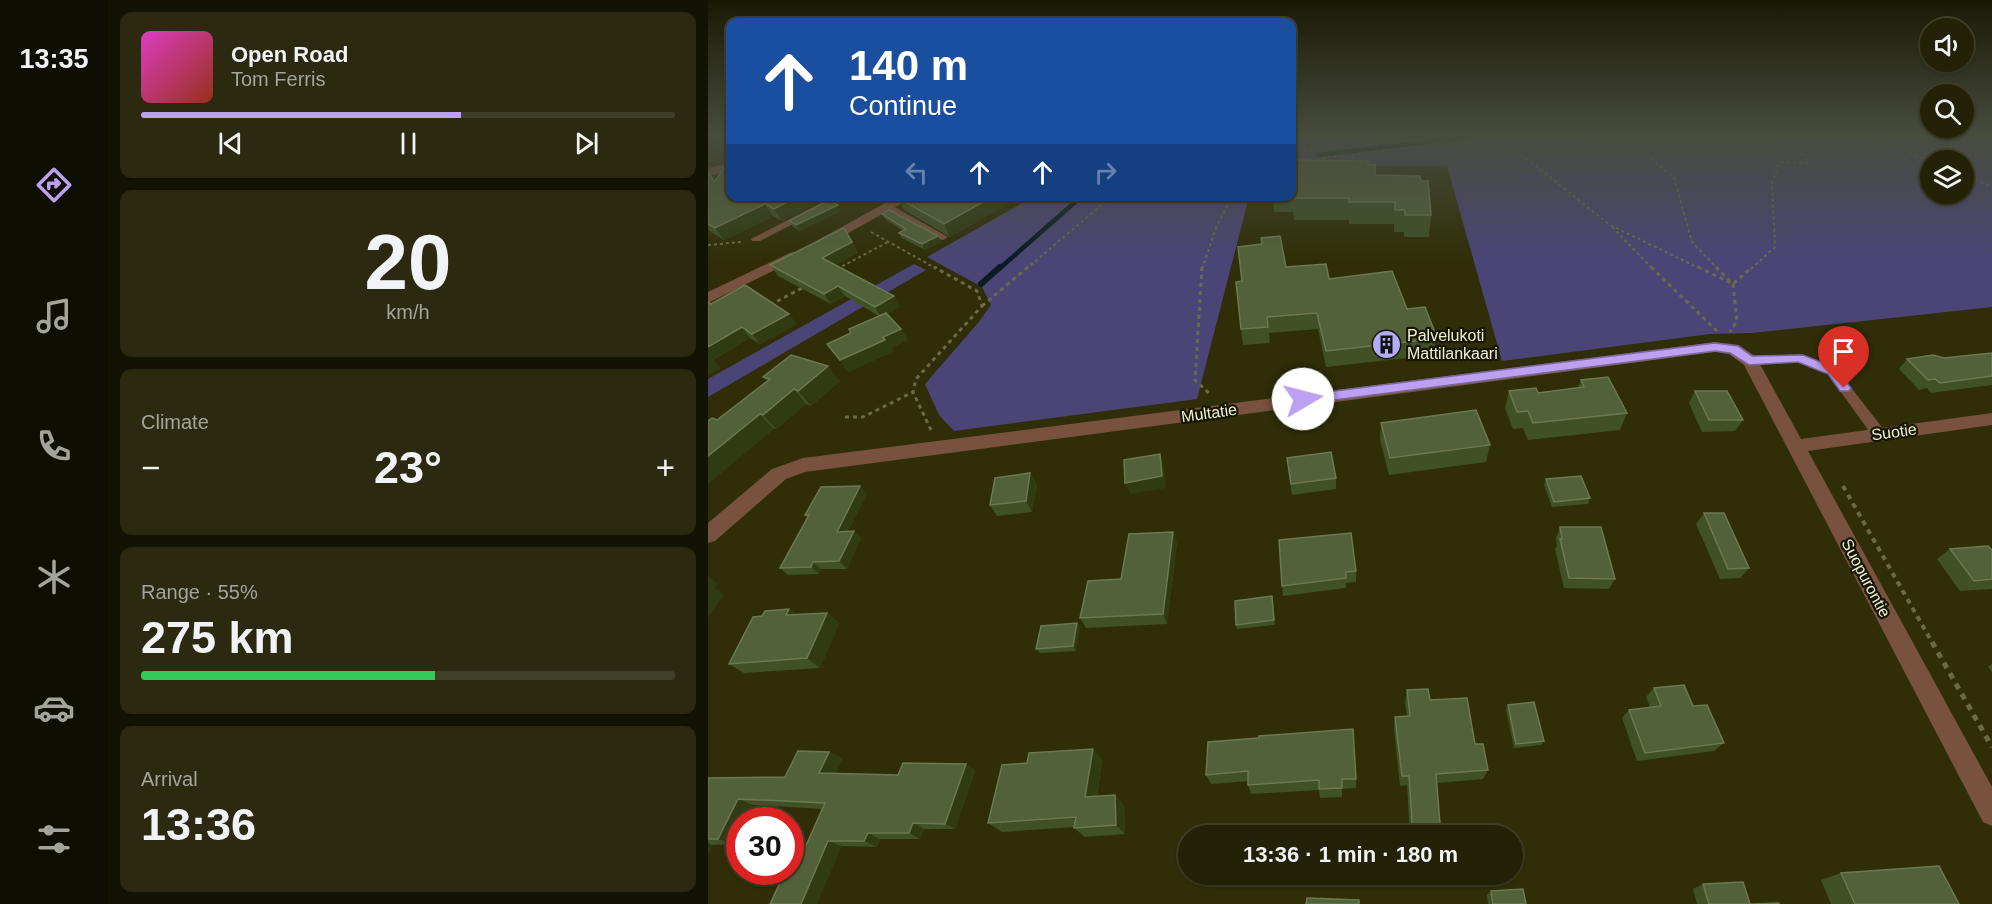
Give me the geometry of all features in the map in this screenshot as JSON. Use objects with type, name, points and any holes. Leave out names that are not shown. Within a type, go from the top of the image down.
[{"type":"street","points":[[708,298],[857,224],[888,202]]},
{"type":"street","name":"Multatie","points":[[708,535],[779,474],[803,465],[1715,347],[1736,350]]},
{"type":"street","name":"Suopurontie","points":[[1736,350],[1796,446],[1992,813]]},
{"type":"street","name":"Suotie","points":[[1796,446],[1992,419]]},
{"type":"lane","points":[[756,239],[833,201]]},
{"type":"lane","points":[[888,202],[943,237]]},
{"type":"lane","points":[[1736,350],[1799,358],[1832,371],[1879,434]]},
{"type":"path","points":[[1550,177],[1610,225],[1691,308],[1717,331]]},
{"type":"path","points":[[1673,177],[1692,242],[1733,284],[1737,321],[1736,350]]},
{"type":"path","points":[[1733,284],[1775,247],[1773,183],[1775,177]]},
{"type":"path","points":[[1974,179],[1992,187]]},
{"type":"path","points":[[935,448],[931,436],[932,428],[919,408],[913,392],[916,379],[982,306],[1106,201]]},
{"type":"path","points":[[1216,400],[1195,380],[1202,265],[1217,225],[1230,201]]},
{"type":"path","points":[[857,224],[976,291],[982,306]]},
{"type":"path","points":[[1610,225],[1733,284]]},
{"type":"path","points":[[708,245],[756,239]]},
{"type":"path","points":[[828,274],[888,241]]},
{"type":"path","points":[[768,306],[808,284]]},
{"type":"path","points":[[845,417],[863,417],[913,392]]},
{"type":"path","points":[[1842,484],[1992,747]]},
{"type":"shaded area","points":[[1450,177],[1920,177],[1920,204],[1974,204],[1974,177],[1992,177],[1992,307],[1752,333],[1710,334],[1502,361]]},
{"type":"shaded area","points":[[1026,201],[1248,201],[1197,399],[954,431],[939,415],[925,384],[991,305],[982,287],[927,257]]},
{"type":"shaded area","points":[[914,264],[926,270],[708,397],[708,379]]},
{"type":"building","points":[[708,177],[711,177],[714,182],[718,177],[726,177],[726,201],[789,201],[774,209],[765,204],[715,228],[708,224]]},
{"type":"building","points":[[1296,177],[1420,177],[1421,181],[1428,181],[1431,215],[1405,215],[1405,210],[1395,210],[1395,202],[1349,202],[1349,198],[1296,198]]},
{"type":"building","points":[[827,201],[838,205],[796,225],[789,221]]},
{"type":"building","points":[[903,201],[985,201],[944,224]]},
{"type":"building","points":[[889,210],[938,236],[922,244],[899,233],[906,229],[882,214]]},
{"type":"building","points":[[844,228],[852,242],[822,258],[894,296],[875,307],[838,286],[824,294],[770,265]]},
{"type":"building","points":[[1280,236],[1286,267],[1326,264],[1329,279],[1392,271],[1407,309],[1425,307],[1436,335],[1424,336],[1425,340],[1326,351],[1317,313],[1267,317],[1268,327],[1241,329],[1236,282],[1242,281],[1238,247],[1262,244],[1261,238]]},
{"type":"building","points":[[745,285],[789,314],[752,334],[742,327],[708,347],[708,302],[711,304]]},
{"type":"building","points":[[886,313],[901,329],[883,337],[885,340],[840,360],[827,344],[851,333],[849,329]]},
{"type":"building","points":[[1992,353],[1992,376],[1940,383],[1935,379],[1928,380],[1907,359],[1933,355],[1944,358]]},
{"type":"building","points":[[791,355],[828,366],[798,391],[794,389],[763,415],[760,414],[708,456],[708,421],[712,418],[717,420],[770,379],[763,377]]},
{"type":"building","points":[[1608,377],[1627,413],[1533,423],[1528,411],[1517,412],[1509,391],[1536,388],[1538,393],[1584,387],[1581,380]]},
{"type":"building","points":[[1695,391],[1727,391],[1743,420],[1709,420]]},
{"type":"building","points":[[1476,410],[1490,445],[1390,458],[1381,423]]},
{"type":"building","points":[[1331,452],[1336,478],[1291,484],[1287,458]]},
{"type":"building","points":[[1160,454],[1162,476],[1125,483],[1124,460]]},
{"type":"building","points":[[1030,473],[1026,501],[990,505],[995,478]]},
{"type":"building","points":[[1581,476],[1590,498],[1554,502],[1546,479]]},
{"type":"building","points":[[860,486],[837,532],[854,531],[839,561],[813,562],[811,567],[780,568],[809,515],[805,515],[821,487]]},
{"type":"building","points":[[1704,513],[1724,513],[1749,568],[1728,569]]},
{"type":"building","points":[[1560,527],[1601,527],[1615,579],[1569,578],[1560,539],[1562,539]]},
{"type":"building","points":[[1173,532],[1163,614],[1080,618],[1088,581],[1121,579],[1129,534]]},
{"type":"building","points":[[1351,533],[1356,571],[1346,572],[1346,578],[1282,586],[1279,540]]},
{"type":"building","points":[[1988,546],[1992,550],[1992,579],[1974,581],[1950,549]]},
{"type":"building","points":[[1272,596],[1274,620],[1236,625],[1235,601]]},
{"type":"building","points":[[789,609],[786,615],[827,613],[807,658],[729,664],[753,617],[762,616],[765,611]]},
{"type":"building","points":[[1077,623],[1073,646],[1036,649],[1041,626]]},
{"type":"building","points":[[1684,685],[1693,706],[1707,705],[1724,743],[1645,753],[1629,710],[1661,706],[1654,688]]},
{"type":"building","points":[[1428,689],[1430,700],[1467,698],[1475,744],[1483,744],[1488,770],[1436,774],[1440,825],[1412,825],[1409,776],[1402,776],[1395,717],[1410,716],[1407,690]]},
{"type":"building","points":[[1534,702],[1544,741],[1516,744],[1508,705]]},
{"type":"building","points":[[1353,729],[1356,779],[1342,779],[1342,788],[1319,789],[1319,780],[1248,785],[1248,771],[1206,775],[1208,742]]},
{"type":"building","points":[[1093,749],[1085,797],[1115,795],[1116,825],[1074,828],[1076,817],[988,823],[1002,765],[1027,763],[1029,753]]},
{"type":"building","points":[[798,751],[829,752],[819,773],[898,775],[903,763],[966,764],[945,824],[913,823],[909,833],[868,833],[864,841],[828,841],[801,904],[770,904],[779,885],[804,885],[804,850],[825,803],[738,799],[734,807],[726,807],[726,823],[718,839],[708,839],[708,778],[785,777]]},
{"type":"building","points":[[1939,866],[1959,904],[1855,904],[1841,873]]},
{"type":"building","points":[[1743,882],[1750,904],[1709,904],[1703,884]]},
{"type":"building","points":[[1523,889],[1526,904],[1493,904],[1491,891]]},
{"type":"building","points":[[1307,898],[1359,900],[1359,904],[1306,904]]},
{"type":"waterway","points":[[999,269],[1076,201]]},
{"type":"waterway","points":[[981,284],[1000,267]]},
{"type":"place","name":"Palvelukoti Mattilankaari","points":[[1386,344]]},
{"type":"route","points":[[1303,399],[1715,347],[1734,349],[1749,361],[1799,358],[1832,371],[1844,388]]}]
